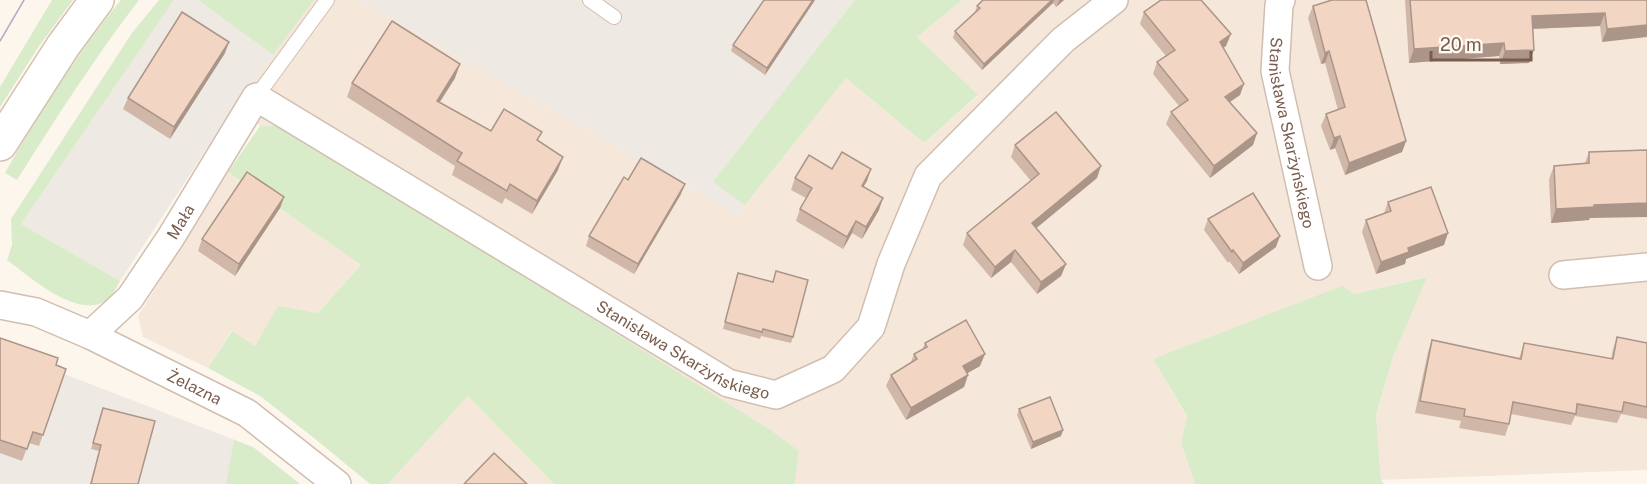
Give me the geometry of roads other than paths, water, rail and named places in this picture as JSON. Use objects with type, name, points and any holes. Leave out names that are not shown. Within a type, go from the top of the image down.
[{"type":"main road","points":[[0,144],[63,46],[97,0]]},
{"type":"street","name":"Stanisława Skarżyńskiego","points":[[256,97],[728,383],[776,395],[833,369],[871,327],[891,264],[928,176],[1063,40],[1114,0]]},
{"type":"street","name":"Stanisława Skarżyńskiego","points":[[1281,0],[1275,71],[1318,266]]},
{"type":"street","name":"Mała","points":[[90,335],[130,298],[171,237],[256,97]]},
{"type":"street","points":[[1563,275],[1647,267]]},
{"type":"street","name":"Żelazna","points":[[0,284],[36,312]]},
{"type":"street","name":"Żelazna","points":[[0,305],[36,312],[90,335],[248,413],[337,484]]},
{"type":"lane","points":[[256,97],[327,0]]},
{"type":"lane","points":[[591,0],[614,17]]},
{"type":"tram line","points":[[0,41],[24,0]]}]
